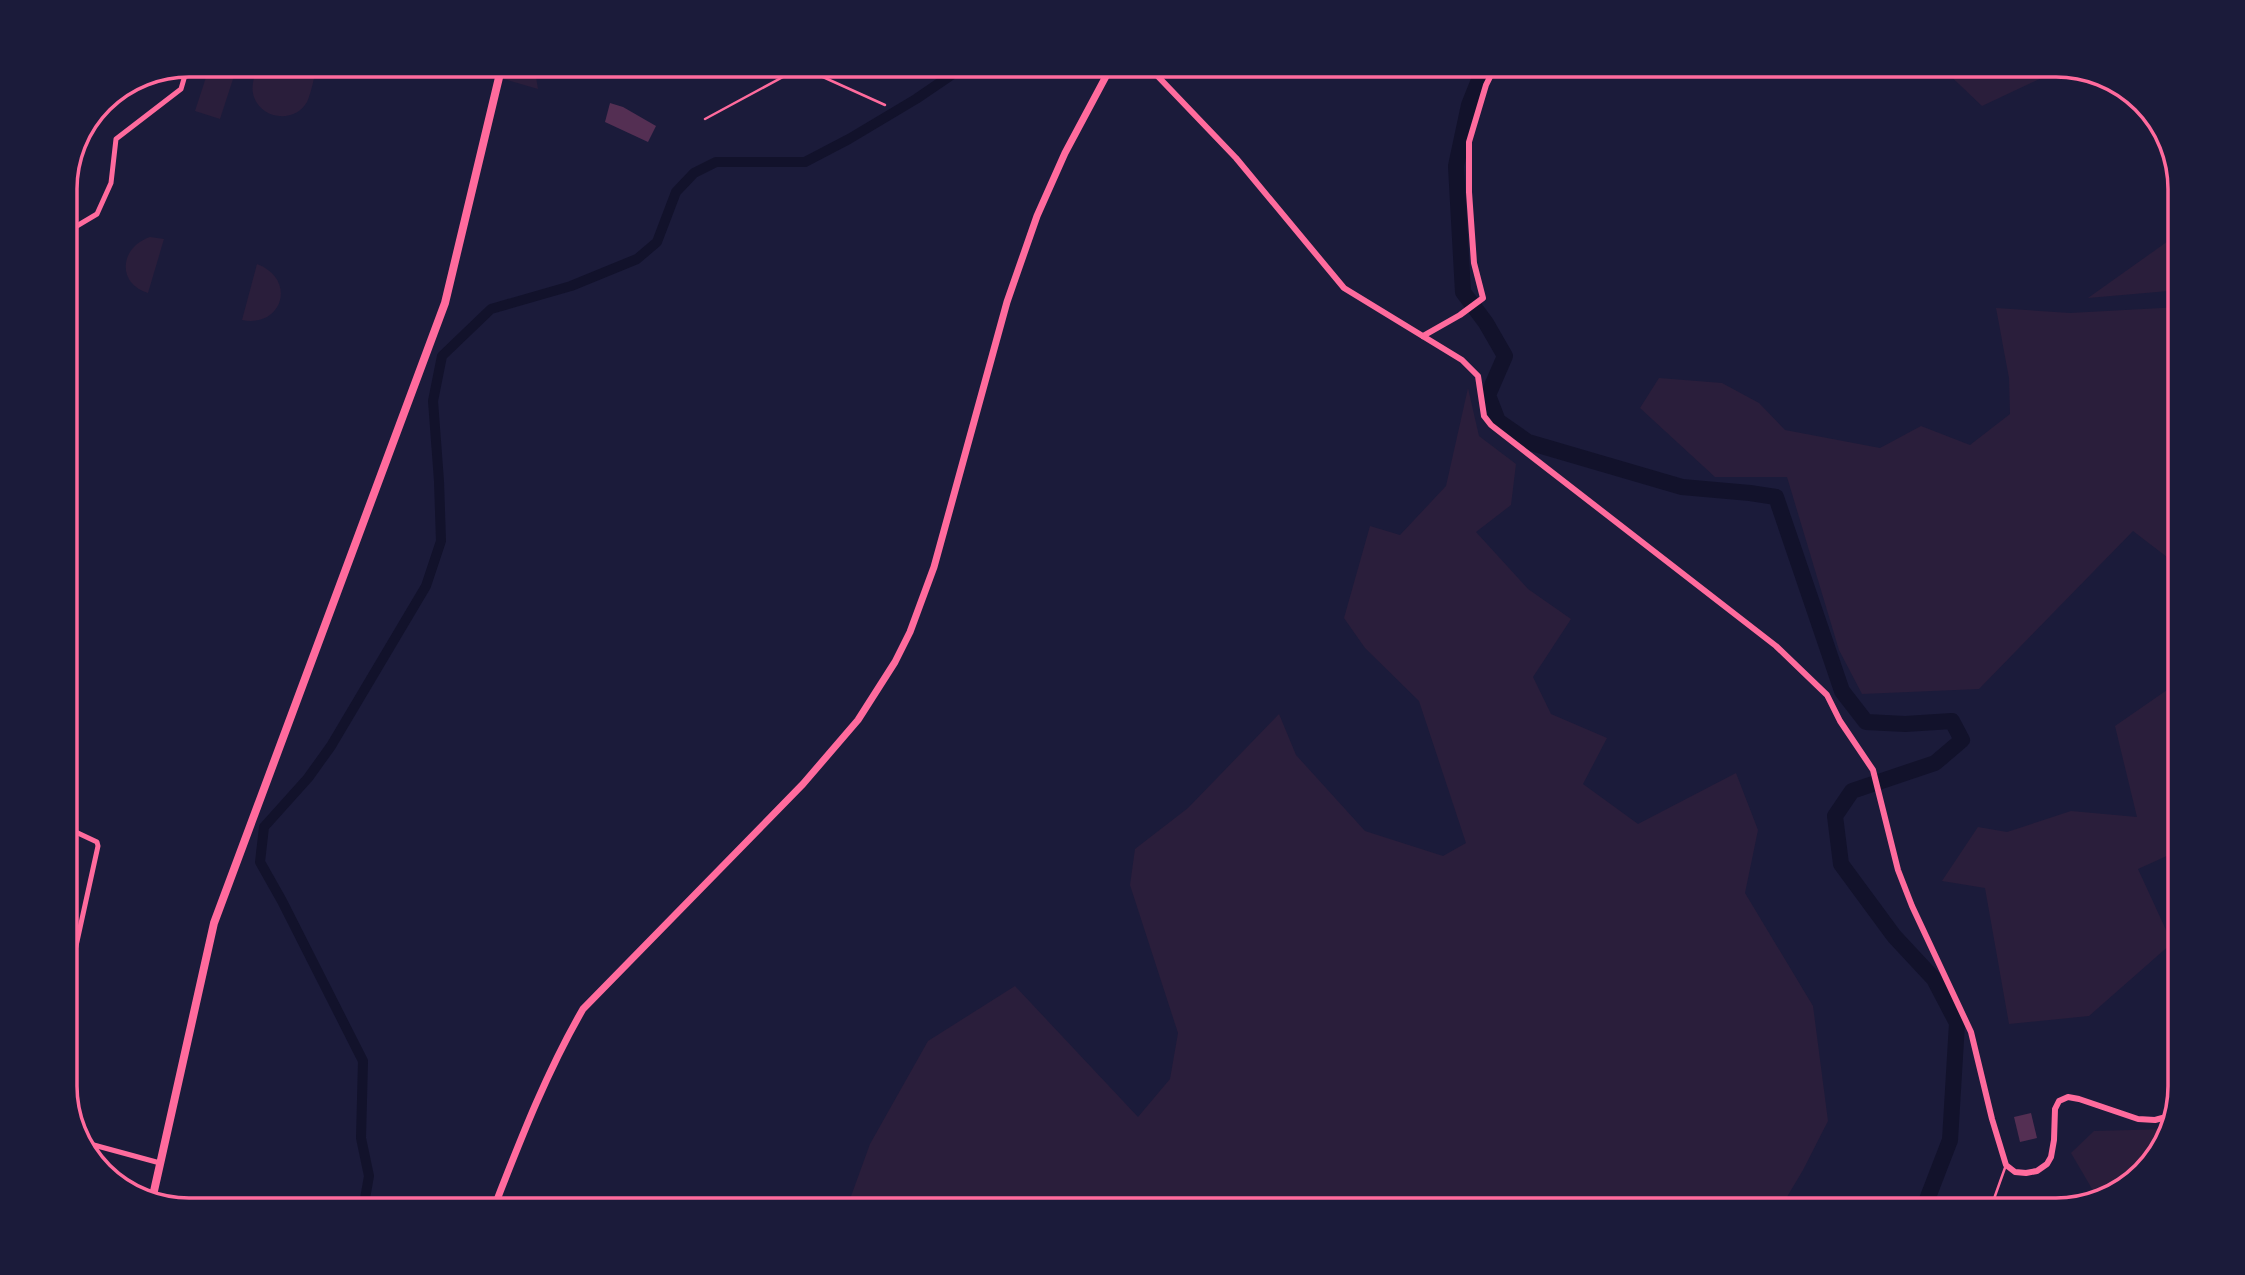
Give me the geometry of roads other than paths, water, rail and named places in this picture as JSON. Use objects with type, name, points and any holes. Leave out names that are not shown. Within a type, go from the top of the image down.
[{"type":"main road","points":[[154,1192],[214,923],[445,303],[499,77]]},
{"type":"main road","points":[[498,1198],[537,1100],[583,1009],[810,776],[858,720],[895,662],[910,632],[934,567],[1007,302],[1037,216],[1065,153],[1106,77]]},
{"type":"street","points":[[77,226],[97,214],[111,183],[116,139],[181,89],[184,77]]},
{"type":"street","points":[[1158,77],[1236,158],[1344,288],[1462,360],[1478,376],[1484,416],[1491,425],[1776,646],[1827,695],[1840,721],[1872,770],[1898,870],[1971,1032],[2006,1165],[2015,1172],[2026,1173],[2037,1171],[2047,1164],[2054,1140],[2055,1109],[2059,1101],[2068,1097],[2138,1119],[2163,1118]]},
{"type":"street","points":[[1423,336],[1483,298],[1474,263],[1469,142],[1490,77]]},
{"type":"street","points":[[77,833],[97,842],[98,846],[77,941]]},
{"type":"street","points":[[94,1145],[160,1163]]},
{"type":"lane","points":[[705,119],[783,77]]},
{"type":"lane","points":[[827,77],[885,105]]},
{"type":"lane","points":[[1994,1198],[2006,1165]]},
{"type":"waterway","points":[[365,1198],[369,1176],[361,1138],[363,1061],[260,862],[264,827],[308,778],[331,746],[426,586],[441,541],[433,401],[442,356],[491,309],[571,286],[637,259],[657,242],[676,192],[694,173],[716,162],[805,162],[849,139],[948,77]]},
{"type":"waterway","points":[[1480,77],[1469,105],[1456,166],[1463,292],[1486,323],[1505,356],[1488,395],[1498,421],[1528,442],[1682,487],[1776,497],[1842,691],[1866,722],[1905,724],[1952,721],[1962,740],[1935,763],[1852,791],[1835,816],[1841,864],[1894,936],[1934,979],[1957,1023],[1950,1140],[1928,1198]]}]
